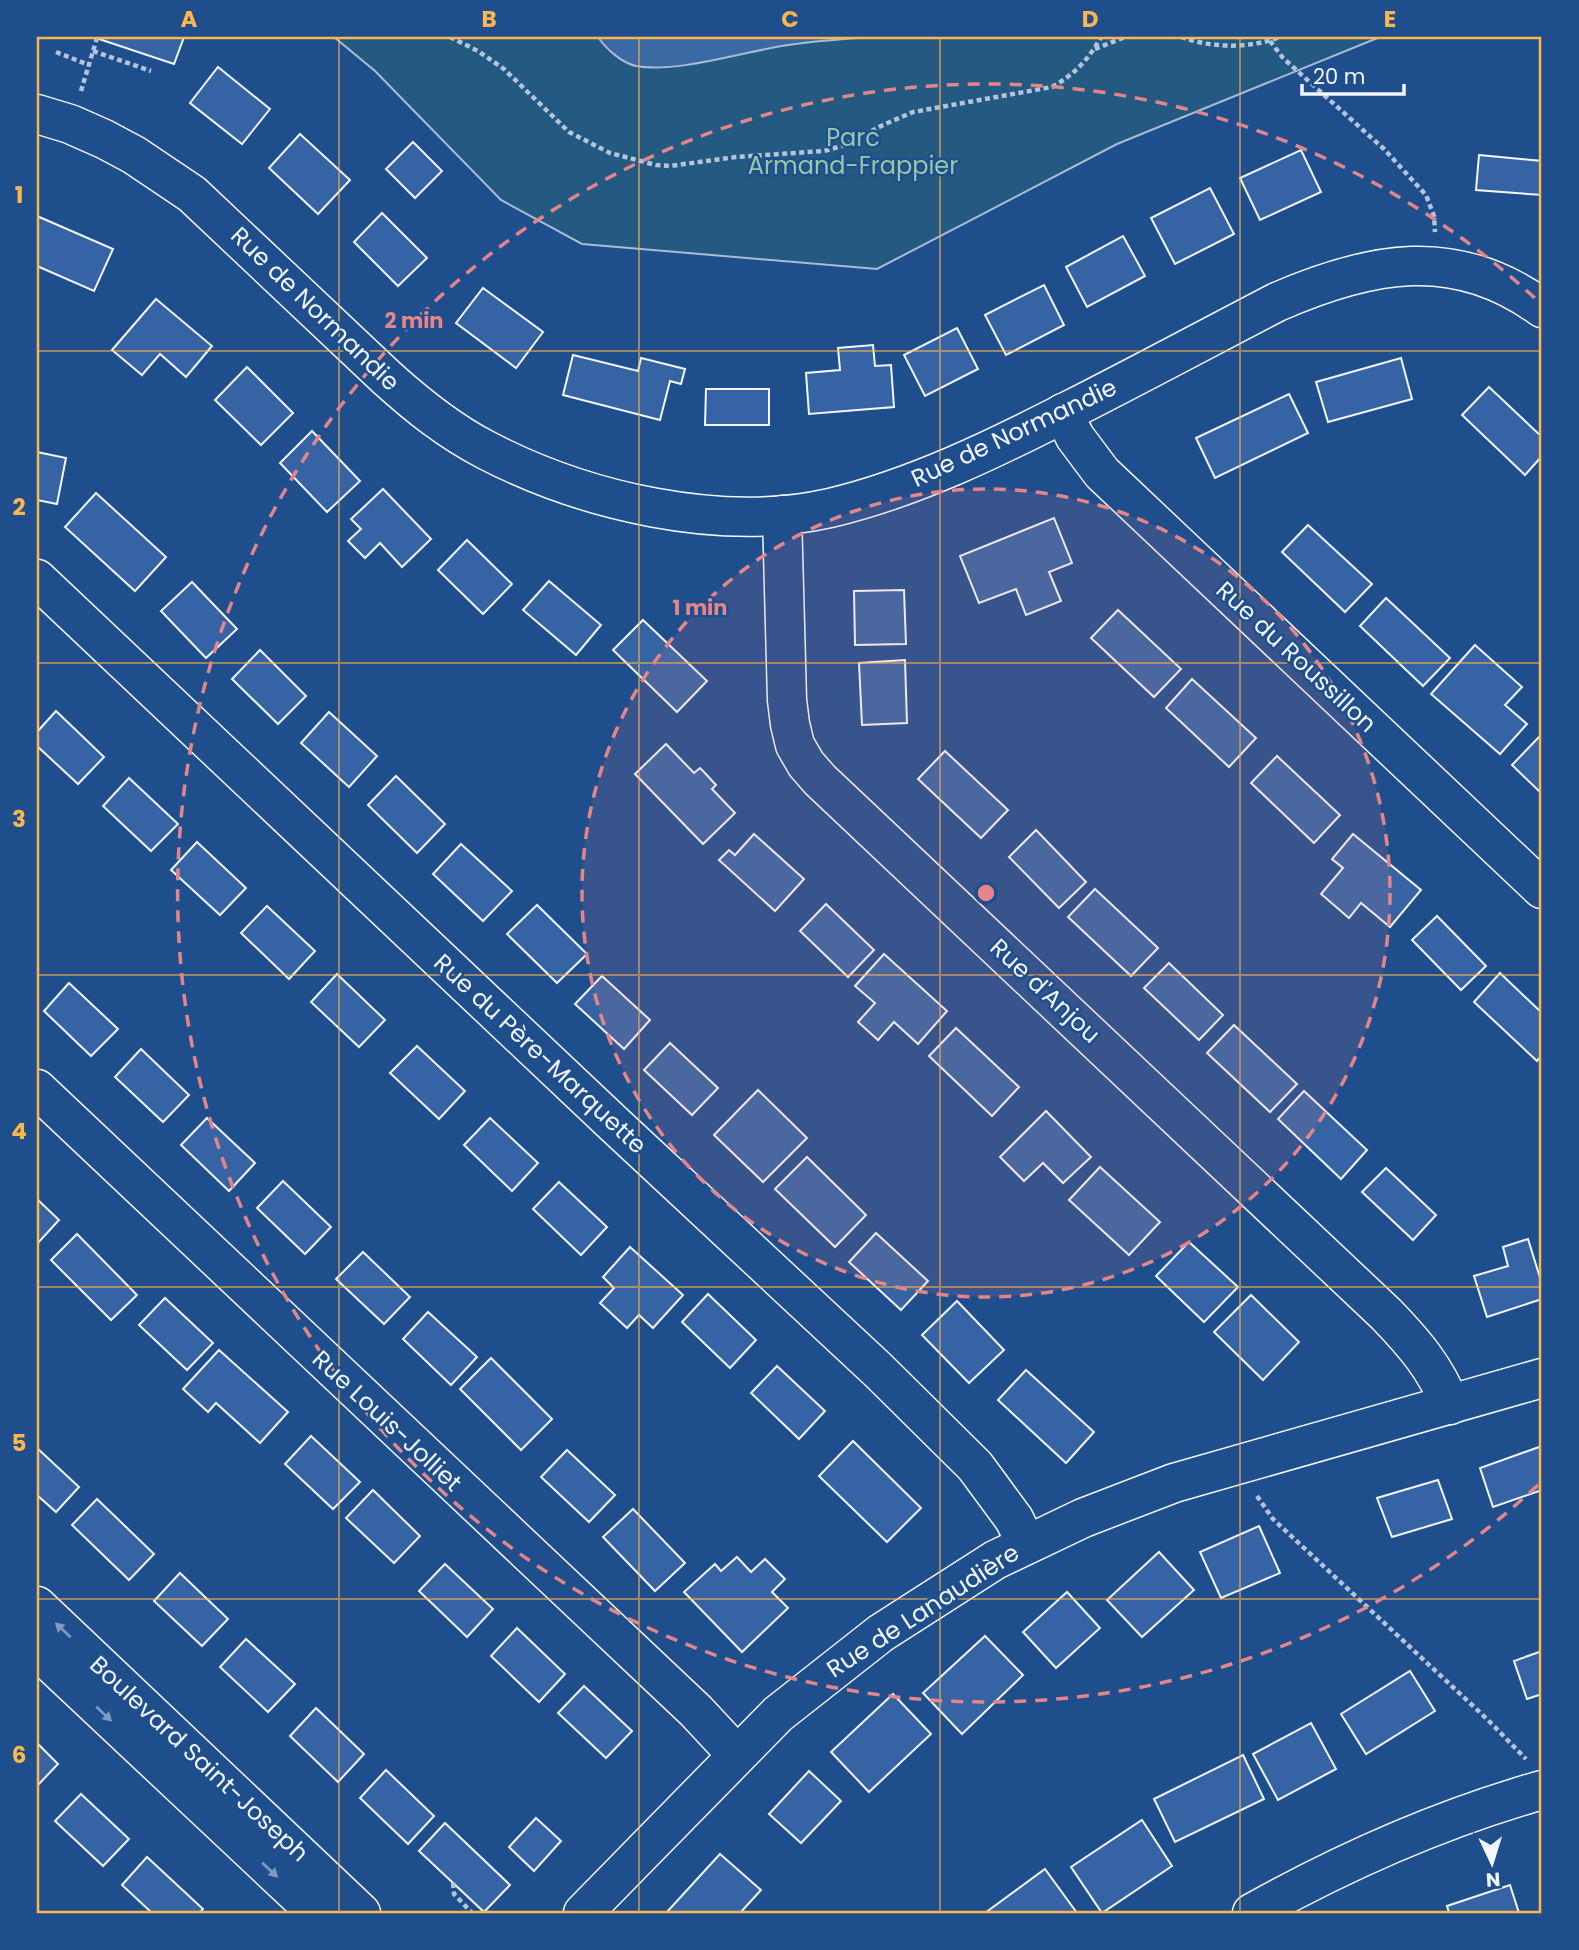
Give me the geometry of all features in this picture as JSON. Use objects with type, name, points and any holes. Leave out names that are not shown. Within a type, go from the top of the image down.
[{"type":"street","name":"Rue de Normandie","points":[[53,119],[134,155],[192,194],[421,408],[484,449],[554,481],[626,501],[721,515],[782,515],[831,507],[928,476],[1010,440],[1277,302],[1320,283],[1357,272],[1400,265],[1449,269],[1488,278],[1542,308]]},
{"type":"street","name":"Rue du Roussillon","points":[[1063,413],[1074,437],[1102,473],[1542,889]]},
{"type":"street","name":"Rue d'Anjou","points":[[782,515],[787,700],[795,745],[806,764],[1386,1314],[1433,1369],[1450,1405]]},
{"type":"street","name":"Rue du Père-Marquette","points":[[37,579],[593,1105],[878,1370],[975,1466],[1006,1508],[1026,1543]]},
{"type":"street","name":"Rue Louis-Jolliet","points":[[37,1089],[696,1711],[736,1754]]},
{"type":"street","name":"Rue de Lanaudière","points":[[583,1913],[736,1754],[806,1690],[881,1633],[963,1579],[1026,1543],[1174,1483],[1542,1378]]},
{"type":"street","name":"Boulevard Saint-Joseph","points":[[37,1606],[361,1913]]},
{"type":"street","name":"Boulevard Saint-Joseph","points":[[37,1650],[317,1913]]},
{"type":"street","points":[[1252,1913],[1320,1876],[1402,1839],[1472,1812],[1538,1778]]},
{"type":"path","points":[[450,37],[478,51],[504,69],[555,121],[578,138],[611,153],[670,166],[736,157],[814,153],[833,149],[913,112],[1052,87],[1068,77],[1094,50],[1101,37]]},
{"type":"path","points":[[1094,50],[1125,37]]},
{"type":"path","points":[[1181,37],[1243,46],[1279,37]]},
{"type":"path","points":[[53,119],[89,65],[97,38]]},
{"type":"path","points":[[1270,41],[1283,58],[1384,149],[1426,195],[1434,216],[1435,240]]},
{"type":"path","points":[[93,51],[151,71]]},
{"type":"path","points":[[56,52],[89,65]]},
{"type":"path","points":[[1255,1493],[1273,1519],[1487,1719],[1538,1778]]},
{"type":"path","points":[[453,1883],[454,1894],[472,1913]]},
{"type":"green space","name":"Parc Armand-Frappier","points":[[334,37],[1380,37],[1117,144],[877,269],[582,244],[501,200],[375,71]]},
{"type":"shaded area","points":[[598,37],[868,37],[799,43],[706,62],[651,67],[625,62],[610,51]]},
{"type":"building","points":[[93,37],[184,37],[174,64]]},
{"type":"building","points":[[218,67],[270,109],[242,144],[190,103]]},
{"type":"building","points":[[300,134],[350,180],[318,214],[269,168]]},
{"type":"building","points":[[413,142],[442,171],[415,198],[386,169]]},
{"type":"building","points":[[1301,150],[1321,192],[1260,220],[1240,178]]},
{"type":"building","points":[[1479,155],[1542,161],[1542,195],[1476,190]]},
{"type":"building","points":[[1210,188],[1234,234],[1175,264],[1151,218]]},
{"type":"building","points":[[382,213],[427,258],[398,286],[354,242]]},
{"type":"building","points":[[37,216],[113,249],[94,291],[37,266]]},
{"type":"building","points":[[1123,236],[1145,276],[1087,307],[1066,267]]},
{"type":"building","points":[[1044,285],[1064,325],[1006,355],[985,315]]},
{"type":"building","points":[[483,288],[543,332],[516,368],[456,323]]},
{"type":"building","points":[[156,299],[212,346],[186,377],[160,354],[142,375],[112,350]]},
{"type":"building","points":[[957,328],[978,369],[925,396],[904,355]]},
{"type":"building","points":[[873,345],[875,366],[891,365],[894,407],[809,414],[806,373],[840,370],[838,348]]},
{"type":"building","points":[[573,355],[638,371],[641,358],[685,369],[681,384],[670,381],[660,420],[563,395]]},
{"type":"building","points":[[1401,358],[1412,399],[1328,422],[1316,382]]},
{"type":"building","points":[[247,367],[293,413],[261,445],[215,400]]},
{"type":"building","points":[[1489,387],[1542,437],[1542,456],[1525,475],[1462,415]]},
{"type":"building","points":[[706,389],[769,389],[769,425],[705,425]]},
{"type":"building","points":[[1289,394],[1308,433],[1215,478],[1196,438]]},
{"type":"building","points":[[312,431],[360,481],[327,512],[280,463]]},
{"type":"building","points":[[37,452],[66,458],[57,504],[37,500]]},
{"type":"building","points":[[383,489],[431,539],[402,567],[380,543],[365,558],[348,541],[361,529],[351,519]]},
{"type":"building","points":[[96,493],[166,557],[135,591],[65,527]]},
{"type":"building","points":[[1054,518],[1072,563],[1049,572],[1061,601],[1026,615],[1016,589],[979,603],[960,556]]},
{"type":"building","points":[[1308,525],[1372,584],[1345,612],[1282,552]]},
{"type":"building","points":[[467,540],[512,584],[483,614],[438,570]]},
{"type":"building","points":[[549,581],[601,625],[576,655],[523,610]]},
{"type":"building","points":[[192,582],[237,629],[206,658],[161,611]]},
{"type":"building","points":[[904,590],[906,644],[855,645],[854,591]]},
{"type":"building","points":[[1386,598],[1450,658],[1423,686],[1360,626]]},
{"type":"building","points":[[1118,610],[1181,669],[1154,697],[1091,638]]},
{"type":"building","points":[[643,620],[707,681],[677,712],[613,650]]},
{"type":"building","points":[[1475,645],[1522,687],[1505,705],[1527,724],[1500,754],[1431,694]]},
{"type":"building","points":[[260,650],[306,696],[278,724],[232,679]]},
{"type":"building","points":[[905,660],[907,723],[862,725],[859,663]]},
{"type":"building","points":[[1192,679],[1256,738],[1229,767],[1166,708]]},
{"type":"building","points":[[56,711],[104,757],[78,784],[37,746],[37,732]]},
{"type":"building","points":[[329,712],[377,756],[349,787],[301,743]]},
{"type":"building","points":[[1539,737],[1542,740],[1542,794],[1512,765]]},
{"type":"building","points":[[666,744],[694,773],[700,768],[716,785],[712,789],[735,813],[703,844],[635,774]]},
{"type":"building","points":[[945,751],[1008,810],[981,838],[918,779]]},
{"type":"building","points":[[1277,756],[1340,815],[1314,843],[1251,783]]},
{"type":"building","points":[[396,776],[445,824],[417,853],[368,805]]},
{"type":"building","points":[[129,778],[178,824],[151,851],[103,806]]},
{"type":"building","points":[[1036,830],[1086,882],[1059,908],[1009,857]]},
{"type":"building","points":[[754,834],[804,879],[775,911],[719,860],[729,850],[735,855]]},
{"type":"building","points":[[1353,834],[1421,890],[1390,927],[1361,903],[1349,918],[1321,894],[1343,868],[1332,859]]},
{"type":"building","points":[[197,842],[246,888],[220,915],[171,870]]},
{"type":"building","points":[[461,844],[512,891],[483,921],[433,874]]},
{"type":"building","points":[[1095,889],[1158,948],[1131,976],[1068,917]]},
{"type":"building","points":[[826,904],[874,950],[848,977],[800,931]]},
{"type":"building","points":[[537,905],[587,954],[557,983],[507,934]]},
{"type":"building","points":[[267,906],[315,951],[289,979],[241,933]]},
{"type":"building","points":[[1437,916],[1486,966],[1461,990],[1412,940]]},
{"type":"building","points":[[884,954],[947,1011],[918,1044],[894,1022],[878,1040],[858,1022],[875,1003],[855,986]]},
{"type":"building","points":[[1169,963],[1223,1015],[1199,1040],[1144,988]]},
{"type":"building","points":[[1500,973],[1542,1013],[1542,1055],[1537,1061],[1474,1002]]},
{"type":"building","points":[[337,974],[385,1020],[359,1047],[311,1002]]},
{"type":"building","points":[[602,976],[650,1020],[624,1049],[575,1004]]},
{"type":"building","points":[[69,983],[118,1029],[91,1056],[44,1011]]},
{"type":"building","points":[[1234,1025],[1297,1084],[1270,1112],[1207,1053]]},
{"type":"building","points":[[956,1028],[1019,1087],[992,1116],[929,1056]]},
{"type":"building","points":[[670,1043],[718,1088],[692,1115],[644,1070]]},
{"type":"building","points":[[417,1046],[465,1091],[439,1119],[390,1073]]},
{"type":"building","points":[[141,1049],[189,1095],[163,1122],[115,1077]]},
{"type":"building","points":[[758,1090],[807,1138],[763,1182],[714,1135]]},
{"type":"building","points":[[1304,1091],[1367,1150],[1341,1179],[1278,1119]]},
{"type":"building","points":[[1046,1111],[1091,1157],[1063,1183],[1043,1163],[1024,1181],[1000,1157]]},
{"type":"building","points":[[207,1118],[255,1163],[229,1191],[181,1145]]},
{"type":"building","points":[[490,1118],[538,1163],[512,1191],[464,1145]]},
{"type":"building","points":[[807,1157],[866,1215],[835,1247],[775,1189]]},
{"type":"building","points":[[1100,1167],[1160,1222],[1129,1255],[1069,1200]]},
{"type":"building","points":[[1386,1168],[1436,1215],[1413,1240],[1362,1192]]},
{"type":"building","points":[[283,1181],[331,1227],[305,1254],[257,1208]]},
{"type":"building","points":[[559,1182],[607,1227],[581,1255],[533,1209]]},
{"type":"building","points":[[37,1199],[59,1220],[37,1244]]},
{"type":"building","points":[[876,1233],[928,1281],[901,1310],[849,1262]]},
{"type":"building","points":[[77,1234],[137,1295],[111,1320],[51,1260]]},
{"type":"building","points":[[1528,1239],[1542,1284],[1542,1299],[1487,1317],[1474,1276],[1508,1266],[1503,1247]]},
{"type":"building","points":[[1189,1242],[1238,1287],[1204,1322],[1156,1276]]},
{"type":"building","points":[[630,1247],[683,1295],[653,1328],[639,1315],[627,1328],[600,1303],[614,1288],[603,1277]]},
{"type":"building","points":[[363,1252],[410,1297],[384,1324],[336,1279]]},
{"type":"building","points":[[708,1294],[756,1340],[730,1368],[682,1322]]},
{"type":"building","points":[[1251,1295],[1299,1342],[1263,1380],[1214,1332]]},
{"type":"building","points":[[165,1298],[213,1343],[187,1370],[139,1325]]},
{"type":"building","points":[[957,1301],[1004,1350],[969,1383],[922,1335]]},
{"type":"building","points":[[428,1312],[477,1357],[451,1385],[403,1339]]},
{"type":"building","points":[[219,1350],[288,1412],[260,1443],[216,1403],[208,1412],[183,1389]]},
{"type":"building","points":[[491,1358],[552,1419],[521,1450],[460,1389]]},
{"type":"building","points":[[777,1366],[825,1411],[799,1439],[751,1393]]},
{"type":"building","points":[[1026,1370],[1094,1432],[1066,1463],[998,1400]]},
{"type":"building","points":[[311,1436],[360,1482],[333,1509],[285,1464]]},
{"type":"building","points":[[853,1441],[921,1508],[887,1542],[819,1476]]},
{"type":"building","points":[[1542,1446],[1542,1490],[1493,1507],[1480,1468]]},
{"type":"building","points":[[37,1448],[79,1487],[56,1512],[37,1495]]},
{"type":"building","points":[[567,1450],[615,1495],[589,1522],[541,1477]]},
{"type":"building","points":[[1438,1480],[1452,1519],[1392,1537],[1377,1498]]},
{"type":"building","points":[[373,1490],[420,1536],[394,1563],[346,1518]]},
{"type":"building","points":[[97,1499],[154,1554],[129,1580],[72,1525]]},
{"type":"building","points":[[633,1509],[685,1563],[655,1591],[603,1537]]},
{"type":"building","points":[[1259,1526],[1280,1573],[1221,1598],[1200,1552]]},
{"type":"building","points":[[1159,1552],[1194,1590],[1142,1637],[1107,1600]]},
{"type":"building","points":[[737,1557],[751,1572],[765,1559],[785,1579],[772,1592],[788,1608],[742,1652],[684,1592],[715,1564],[721,1571]]},
{"type":"building","points":[[445,1564],[493,1609],[467,1637],[419,1591]]},
{"type":"building","points":[[180,1573],[228,1619],[202,1646],[154,1601]]},
{"type":"building","points":[[1067,1592],[1100,1628],[1056,1668],[1023,1632]]},
{"type":"building","points":[[517,1628],[565,1674],[539,1702],[491,1656]]},
{"type":"building","points":[[985,1636],[1023,1675],[962,1734],[923,1693]]},
{"type":"building","points":[[246,1639],[295,1684],[268,1712],[220,1667]]},
{"type":"building","points":[[1542,1651],[1542,1694],[1527,1699],[1514,1661]]},
{"type":"building","points":[[1410,1671],[1435,1711],[1366,1754],[1341,1714]]},
{"type":"building","points":[[584,1686],[632,1731],[606,1758],[558,1713]]},
{"type":"building","points":[[893,1694],[931,1734],[869,1792],[831,1752]]},
{"type":"building","points":[[316,1708],[364,1754],[338,1782],[290,1736]]},
{"type":"building","points":[[1311,1723],[1336,1769],[1278,1800],[1253,1754]]},
{"type":"building","points":[[37,1743],[58,1764],[37,1786]]},
{"type":"building","points":[[1243,1755],[1264,1799],[1175,1842],[1154,1799]]},
{"type":"building","points":[[386,1770],[434,1816],[408,1844],[360,1798]]},
{"type":"building","points":[[809,1771],[841,1801],[801,1843],[769,1814]]},
{"type":"building","points":[[81,1794],[129,1839],[103,1866],[55,1821]]},
{"type":"building","points":[[536,1818],[561,1841],[534,1871],[509,1847]]},
{"type":"building","points":[[1142,1820],[1172,1866],[1102,1913],[1071,1867]]},
{"type":"building","points":[[445,1823],[510,1885],[484,1912],[419,1851]]},
{"type":"building","points":[[720,1854],[761,1890],[740,1913],[666,1913]]},
{"type":"building","points":[[147,1857],[203,1909],[199,1913],[152,1913],[122,1885]]},
{"type":"building","points":[[1045,1869],[1077,1913],[985,1913]]},
{"type":"building","points":[[1510,1885],[1519,1913],[1449,1913],[1447,1906]]}]
